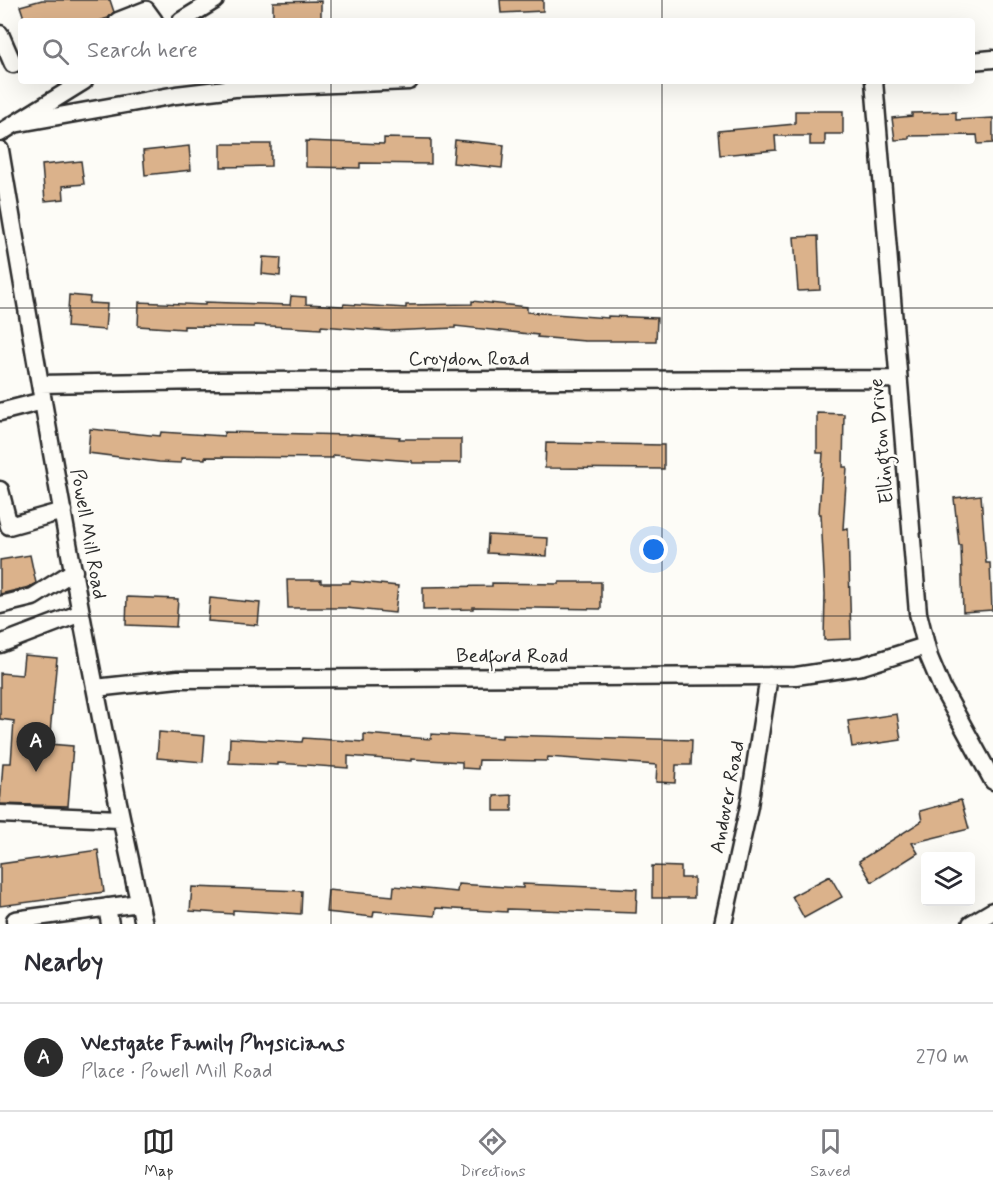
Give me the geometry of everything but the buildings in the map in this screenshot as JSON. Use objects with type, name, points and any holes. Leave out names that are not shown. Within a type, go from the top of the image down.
[{"type":"street","points":[[186,18],[215,0]]},
{"type":"street","points":[[126,18],[147,10]]},
{"type":"street","points":[[0,34],[11,63]]},
{"type":"street","points":[[975,61],[993,59]]},
{"type":"street","points":[[7,129],[79,84]]},
{"type":"street","points":[[7,129],[184,87],[235,88],[334,84]]},
{"type":"street","name":"Ellington Drive","points":[[874,84],[916,602],[925,646],[942,688],[993,782]]},
{"type":"street","name":"Powell Mill Road","points":[[0,150],[81,613],[120,819],[144,924]]},
{"type":"street","name":"Croydon Road","points":[[40,384],[207,381],[898,379]]},
{"type":"street","points":[[0,412],[43,401]]},
{"type":"street","points":[[0,490],[9,526],[63,511]]},
{"type":"street","points":[[0,605],[33,597],[74,571]]},
{"type":"street","points":[[0,645],[81,613]]},
{"type":"street","name":"Bedford Road","points":[[95,688],[178,679],[769,676],[807,674],[862,666],[925,646]]},
{"type":"street","name":"Andover Road","points":[[723,924],[749,806],[769,676]]},
{"type":"street","points":[[0,814],[120,819]]},
{"type":"street","points":[[16,924],[15,920],[139,903]]},
{"type":"street","points":[[107,907],[110,924]]},
{"type":"street","points":[[971,924],[993,911]]},
{"type":"place","name":"Westgate Family Physicians","points":[[36,772]]}]
